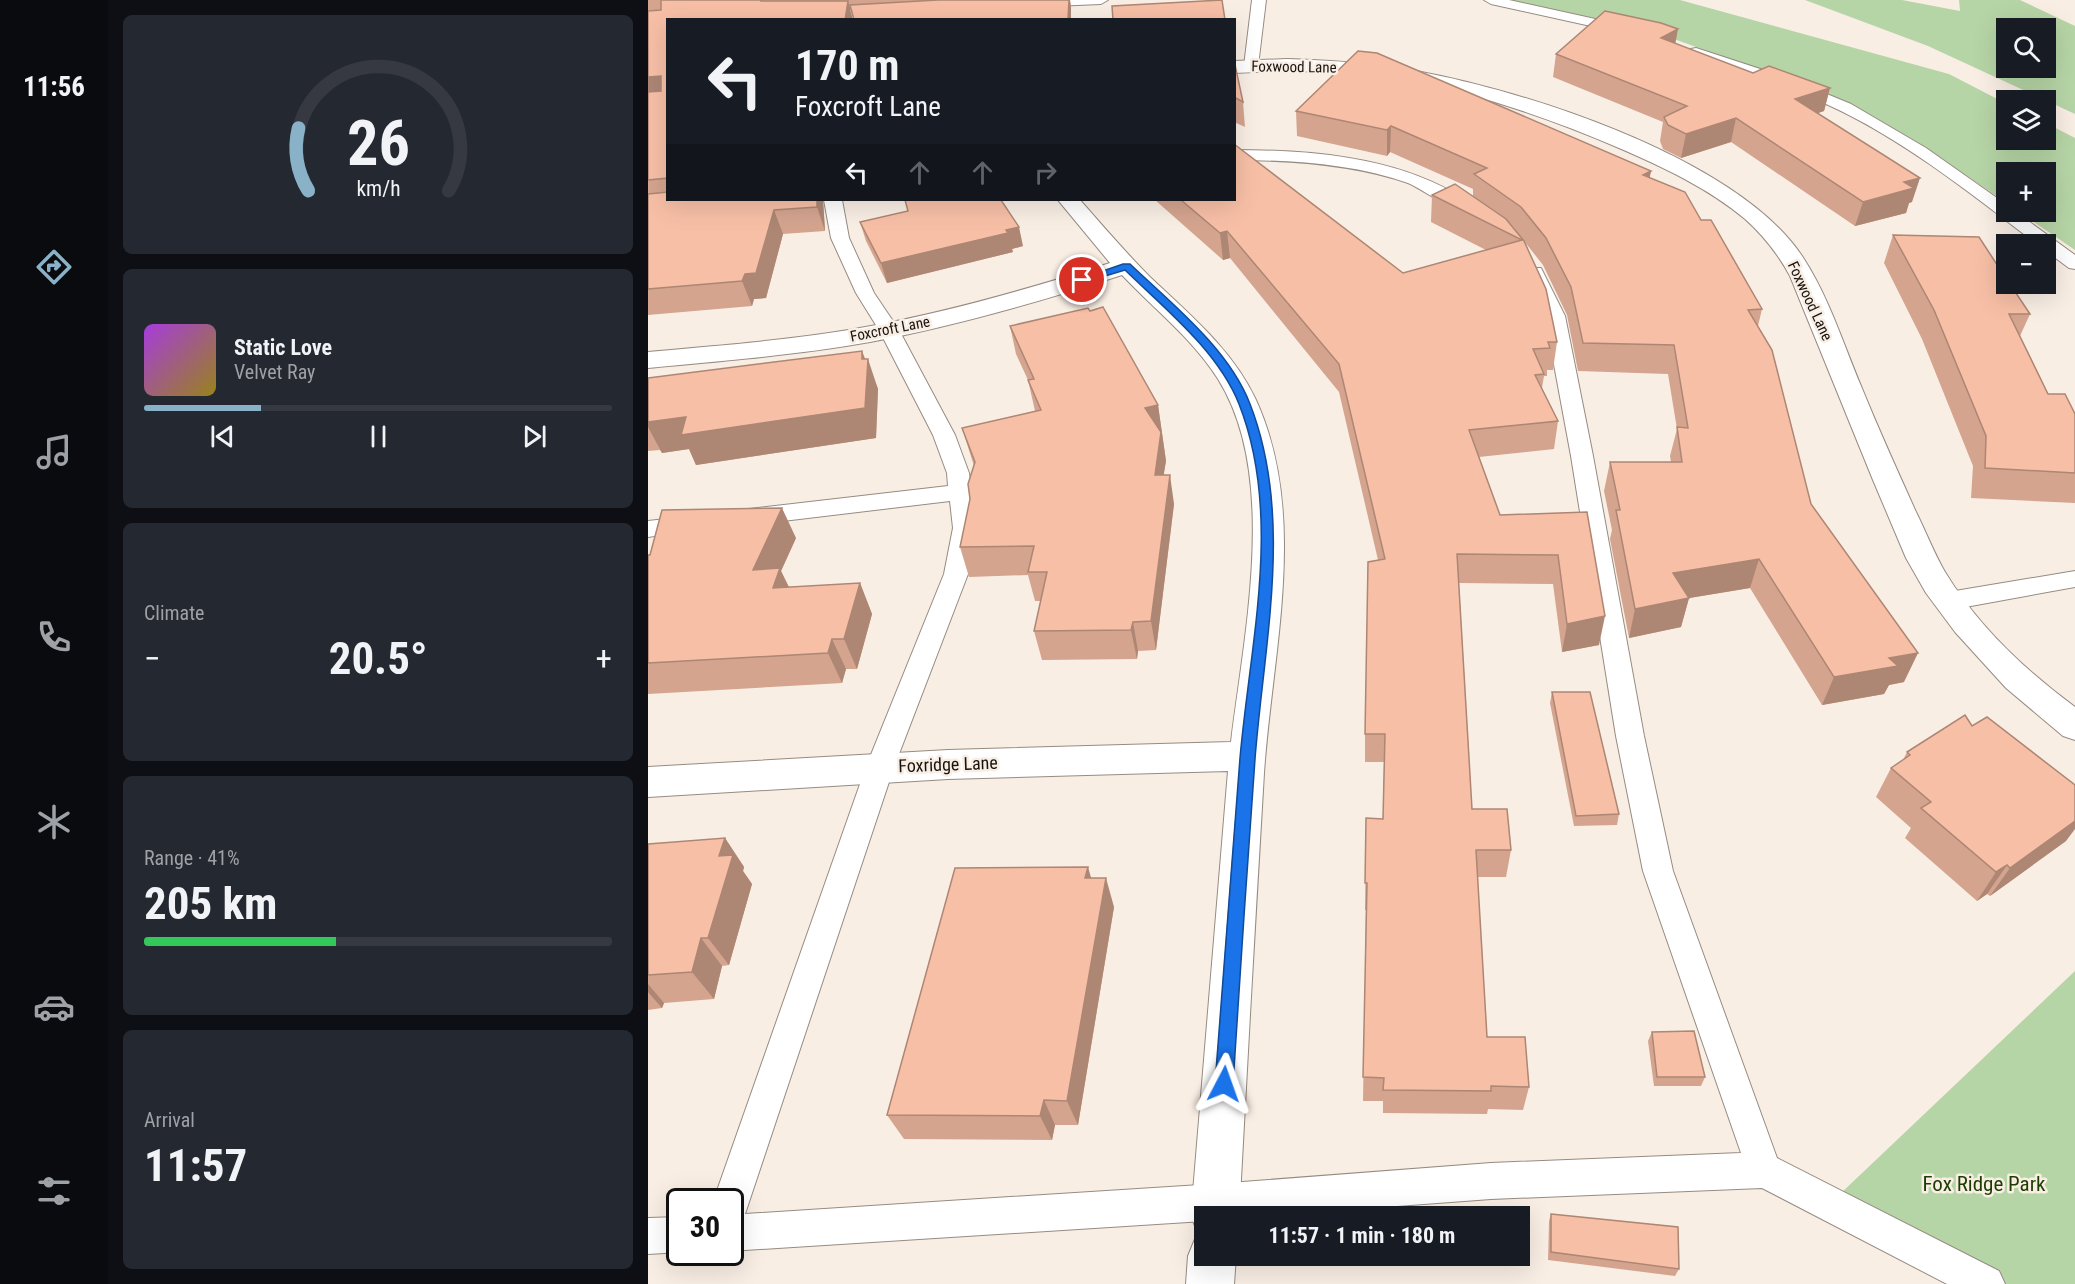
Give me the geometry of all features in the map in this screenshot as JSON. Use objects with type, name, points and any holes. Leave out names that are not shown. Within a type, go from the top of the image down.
[{"type":"street","name":"Foxwood Lane","points":[[1243,67],[1338,67],[1382,72],[1431,80],[1506,100],[1594,129],[1624,142],[1683,170],[1752,213],[1782,244],[1800,272],[1916,546],[1937,585],[1967,625],[2037,698],[2075,726]]},
{"type":"street","points":[[1070,201],[1126,266],[1192,328],[1230,376],[1244,403],[1258,447],[1265,498],[1267,560],[1258,674],[1248,756],[1215,1206]]},
{"type":"street","name":"Foxcroft Lane","points":[[648,360],[791,345],[889,330],[1036,294],[1126,266]]},
{"type":"street","name":"Foxridge Lane","points":[[648,782],[880,767],[1081,758],[1248,756]]},
{"type":"street","points":[[1210,1284],[1211,1266]]},
{"type":"lane","points":[[1019,5],[1101,0]]},
{"type":"lane","points":[[1243,67],[1259,0]]},
{"type":"lane","points":[[1491,0],[1640,33]]},
{"type":"lane","points":[[1679,46],[1798,88],[1864,117],[1907,142],[2075,264]]},
{"type":"lane","points":[[1236,155],[1290,157],[1364,167],[1413,179],[1446,195],[1488,222]]},
{"type":"lane","points":[[736,1188],[880,767],[956,574],[965,528],[958,473],[944,435],[889,330],[864,292],[840,238],[832,201]]},
{"type":"lane","points":[[1518,249],[1532,266],[1555,316],[1582,456],[1630,736],[1658,871],[1764,1170]]},
{"type":"lane","points":[[648,529],[960,492]]},
{"type":"lane","points":[[1949,601],[2075,579]]},
{"type":"lane","points":[[1245,1206],[1491,1181],[1764,1170],[1986,1284]]},
{"type":"lane","points":[[744,1232],[1194,1210]]},
{"type":"lane","points":[[648,1236],[666,1235]]},
{"type":"green space","points":[[1502,0],[1680,0],[1949,74],[1996,98],[1996,150],[2056,150],[2056,128],[2075,138],[2075,250],[2056,237],[2056,234],[2051,234],[2034,222],[2056,222],[2056,162],[1996,162],[1996,196],[1918,143],[1817,91],[1663,35]]},
{"type":"green space","points":[[1805,0],[1902,0],[1960,11],[1959,0],[2020,0],[2075,26],[2075,114],[2056,105],[2056,90],[2023,90],[1997,78],[2056,78],[2056,18],[1996,18],[1996,77],[1928,46]]},
{"type":"green space","name":"Fox Ridge Park","points":[[2075,971],[2075,1284],[1985,1284],[1820,1213]]},
{"type":"building","points":[[661,0],[848,1],[845,18],[666,18],[666,178],[648,180],[648,92],[661,91],[661,76],[648,77],[648,11],[661,10]]},
{"type":"building","points":[[938,0],[1069,0],[1068,18],[853,18],[850,5]]},
{"type":"building","points":[[1222,0],[1225,18],[1113,18],[1112,6]]},
{"type":"building","points":[[1605,11],[1678,29],[1661,38],[1753,73],[1769,66],[1830,88],[1795,99],[1920,178],[1904,182],[1914,188],[1863,202],[1736,118],[1686,134],[1668,125],[1664,117],[1687,106],[1556,54]]},
{"type":"building","points":[[1358,51],[1377,53],[1651,171],[1643,175],[1685,192],[1701,220],[1711,220],[1762,309],[1748,310],[1772,350],[1811,504],[1918,653],[1889,658],[1898,666],[1834,677],[1759,559],[1673,573],[1689,598],[1635,609],[1616,510],[1620,510],[1610,462],[1682,462],[1677,427],[1688,428],[1674,345],[1583,343],[1571,287],[1546,238],[1521,207],[1474,174],[1487,168],[1391,126],[1387,130],[1296,111]]},
{"type":"building","points":[[1236,69],[1243,102],[1236,98]]},
{"type":"building","points":[[1236,146],[1403,273],[1522,240],[1432,195],[1455,184],[1506,219],[1524,241],[1546,289],[1557,342],[1548,342],[1550,348],[1533,349],[1544,374],[1535,375],[1558,421],[1469,430],[1500,515],[1587,512],[1605,616],[1567,624],[1558,555],[1457,554],[1472,809],[1507,809],[1511,850],[1476,850],[1487,1037],[1525,1037],[1529,1087],[1491,1086],[1491,1091],[1383,1090],[1384,1078],[1363,1077],[1366,818],[1383,819],[1385,734],[1365,734],[1368,562],[1385,559],[1339,364],[1227,231],[1220,233],[1182,201],[1236,201]]},
{"type":"building","points":[[666,192],[666,201],[817,201],[817,207],[774,210],[756,273],[745,274],[742,281],[648,289],[648,194]]},
{"type":"building","points":[[905,201],[1002,201],[1019,227],[1006,230],[1008,233],[881,263],[860,222],[908,211]]},
{"type":"building","points":[[1893,235],[1979,237],[1996,263],[1996,294],[2017,294],[2030,314],[2009,314],[2048,394],[2065,394],[2075,414],[2075,473],[1985,468],[1986,436],[1934,310]]},
{"type":"building","points":[[1103,307],[1158,405],[1145,408],[1161,432],[1155,475],[1170,475],[1151,621],[1133,622],[1131,630],[1034,631],[1047,572],[1028,572],[1034,546],[960,547],[970,499],[968,484],[975,462],[962,428],[1041,410],[1028,380],[1034,379],[1010,326],[1088,308],[1090,311]]},
{"type":"building","points":[[862,351],[862,359],[868,359],[865,408],[681,435],[686,417],[648,422],[648,378]]},
{"type":"building","points":[[782,508],[753,570],[780,568],[773,588],[860,583],[844,639],[832,639],[828,653],[648,663],[648,555],[650,555],[662,510]]},
{"type":"building","points":[[1552,692],[1590,692],[1619,814],[1576,816]]},
{"type":"building","points":[[1965,715],[1972,726],[1987,717],[2075,785],[2075,821],[2010,868],[2007,865],[1996,872],[1921,808],[1931,802],[1891,768],[1910,755],[1907,752]]},
{"type":"building","points":[[725,838],[719,856],[733,855],[708,938],[701,938],[692,972],[648,975],[648,844]]},
{"type":"building","points":[[1088,867],[1085,878],[1106,878],[1067,1101],[1044,1100],[1040,1116],[887,1115],[955,868]]},
{"type":"building","points":[[1694,1031],[1705,1077],[1657,1077],[1652,1032]]},
{"type":"building","points":[[1551,1214],[1678,1227],[1679,1269],[1551,1252]]},
{"type":"route","points":[[1082,280],[1126,266],[1192,328],[1230,376],[1244,403],[1258,447],[1265,498],[1267,560],[1258,674],[1248,756],[1224,1084]]}]
